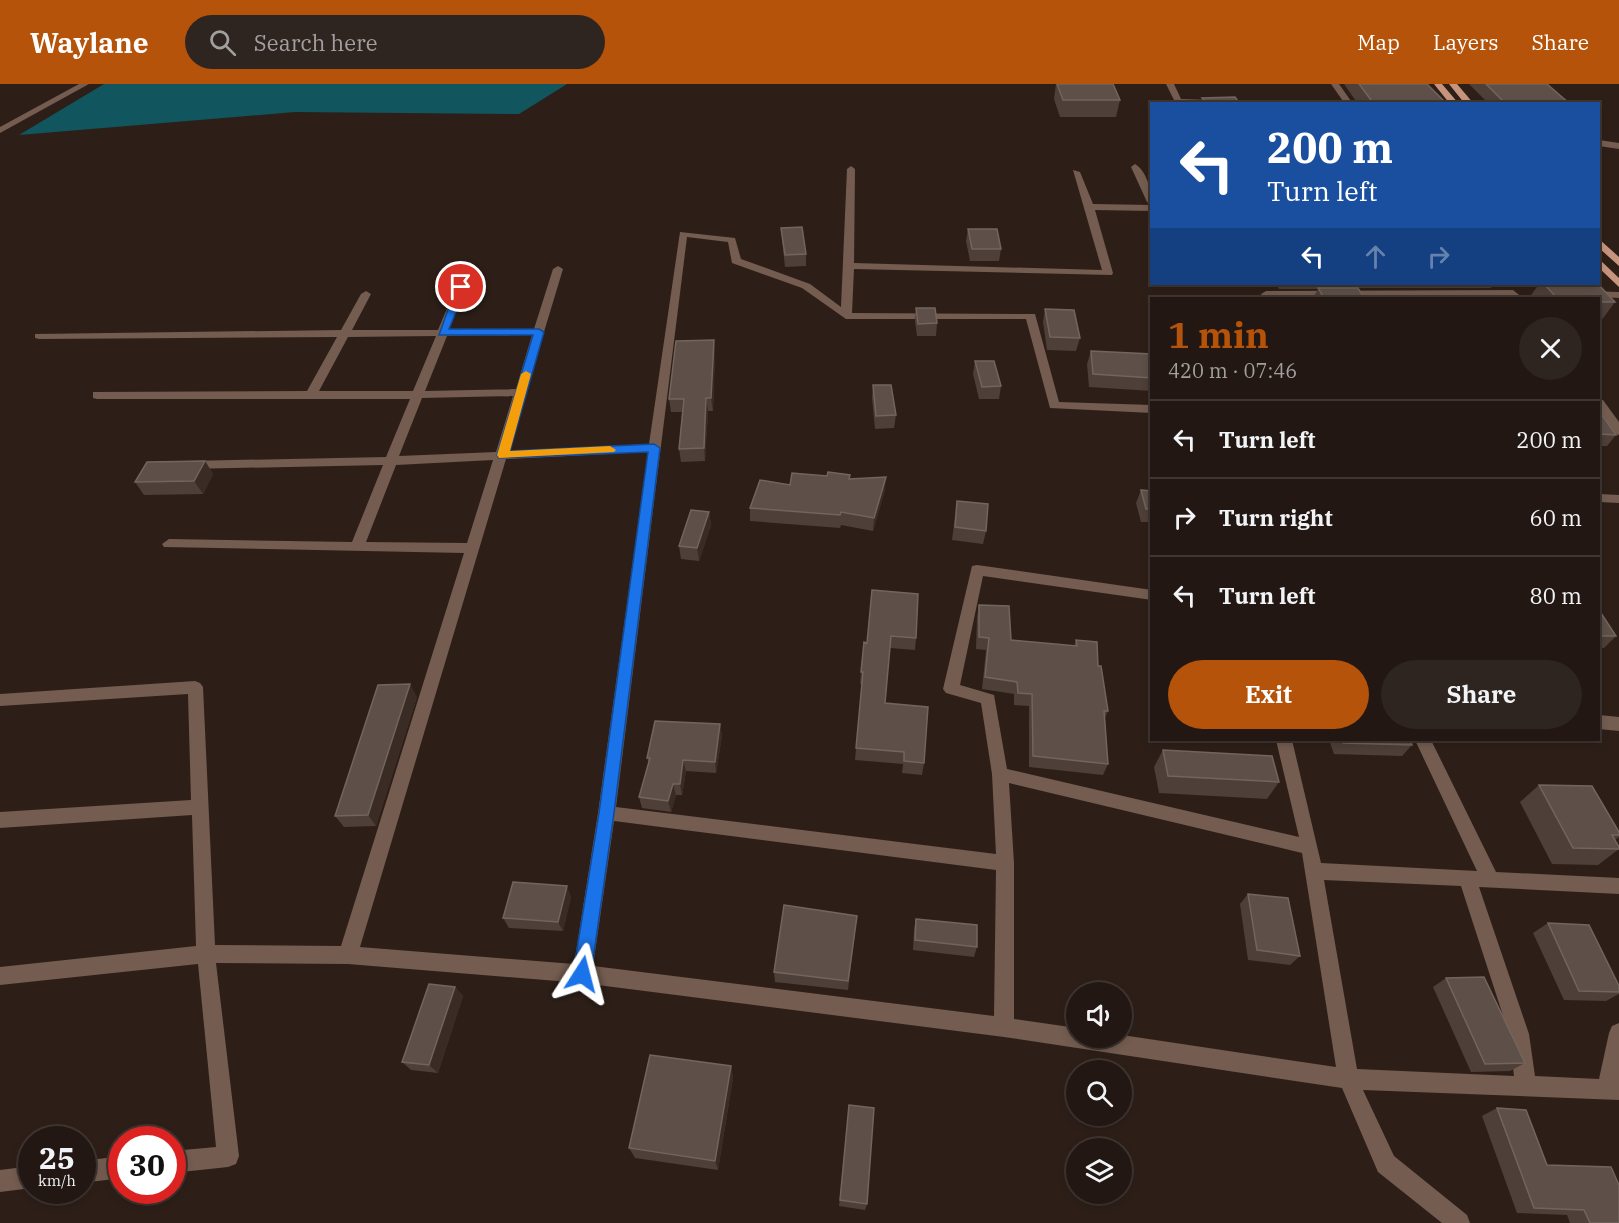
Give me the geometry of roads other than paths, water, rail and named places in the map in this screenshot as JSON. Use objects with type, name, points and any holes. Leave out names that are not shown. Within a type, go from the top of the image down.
[{"type":"main road","points":[[1438,84],[1453,102]]},
{"type":"main road","points":[[1453,84],[1468,102]]},
{"type":"main road","points":[[1600,243],[1619,263]]},
{"type":"main road","points":[[1600,263],[1619,284]]},
{"type":"street","points":[[0,130],[85,84]]},
{"type":"street","points":[[1170,84],[1179,102]]},
{"type":"street","points":[[1335,84],[1348,102]]},
{"type":"street","points":[[1600,143],[1619,146]]},
{"type":"street","points":[[1135,167],[1150,198]]},
{"type":"street","points":[[846,316],[851,169]]},
{"type":"street","points":[[849,266],[1108,273],[1089,207],[1076,172]]},
{"type":"street","points":[[1089,207],[1150,208]]},
{"type":"street","points":[[582,974],[607,813],[683,234],[732,240],[736,261],[806,286],[846,316],[1031,316],[1054,405],[1150,409]]},
{"type":"street","points":[[348,955],[503,455],[558,269]]},
{"type":"street","points":[[1507,285],[1519,295]]},
{"type":"street","points":[[357,546],[461,287]]},
{"type":"street","points":[[311,395],[366,294]]},
{"type":"street","points":[[1268,297],[1266,294],[1519,295]]},
{"type":"street","points":[[1572,294],[1619,295]]},
{"type":"street","points":[[39,336],[539,332]]},
{"type":"street","points":[[97,395],[418,395],[521,392]]},
{"type":"street","points":[[1600,404],[1619,431]]},
{"type":"street","points":[[169,465],[391,461],[654,448]]},
{"type":"street","points":[[1600,498],[1619,499]]},
{"type":"street","points":[[169,544],[474,548]]},
{"type":"street","points":[[1004,1028],[1005,863],[1000,774],[988,699],[951,689],[977,570],[1150,595]]},
{"type":"street","points":[[0,700],[195,687],[206,954],[228,1156],[186,1160]]},
{"type":"street","points":[[1600,723],[1619,724]]},
{"type":"street","points":[[1284,741],[1310,847],[1348,1079],[1386,1164],[1459,1223]]},
{"type":"street","points":[[1423,741],[1491,880]]},
{"type":"street","points":[[1000,774],[1310,847]]},
{"type":"street","points":[[0,820],[200,807]]},
{"type":"street","points":[[607,813],[1005,863]]},
{"type":"street","points":[[1314,871],[1619,886]]},
{"type":"street","points":[[1467,879],[1519,1034],[1526,1087]]},
{"type":"street","points":[[0,976],[206,954],[348,955],[582,974],[1004,1028],[1348,1079],[1526,1087],[1613,1090],[1619,1033]]},
{"type":"street","points":[[0,1181],[18,1179]]},
{"type":"water","points":[[104,84],[567,84],[519,114],[295,112],[19,135]]}]
